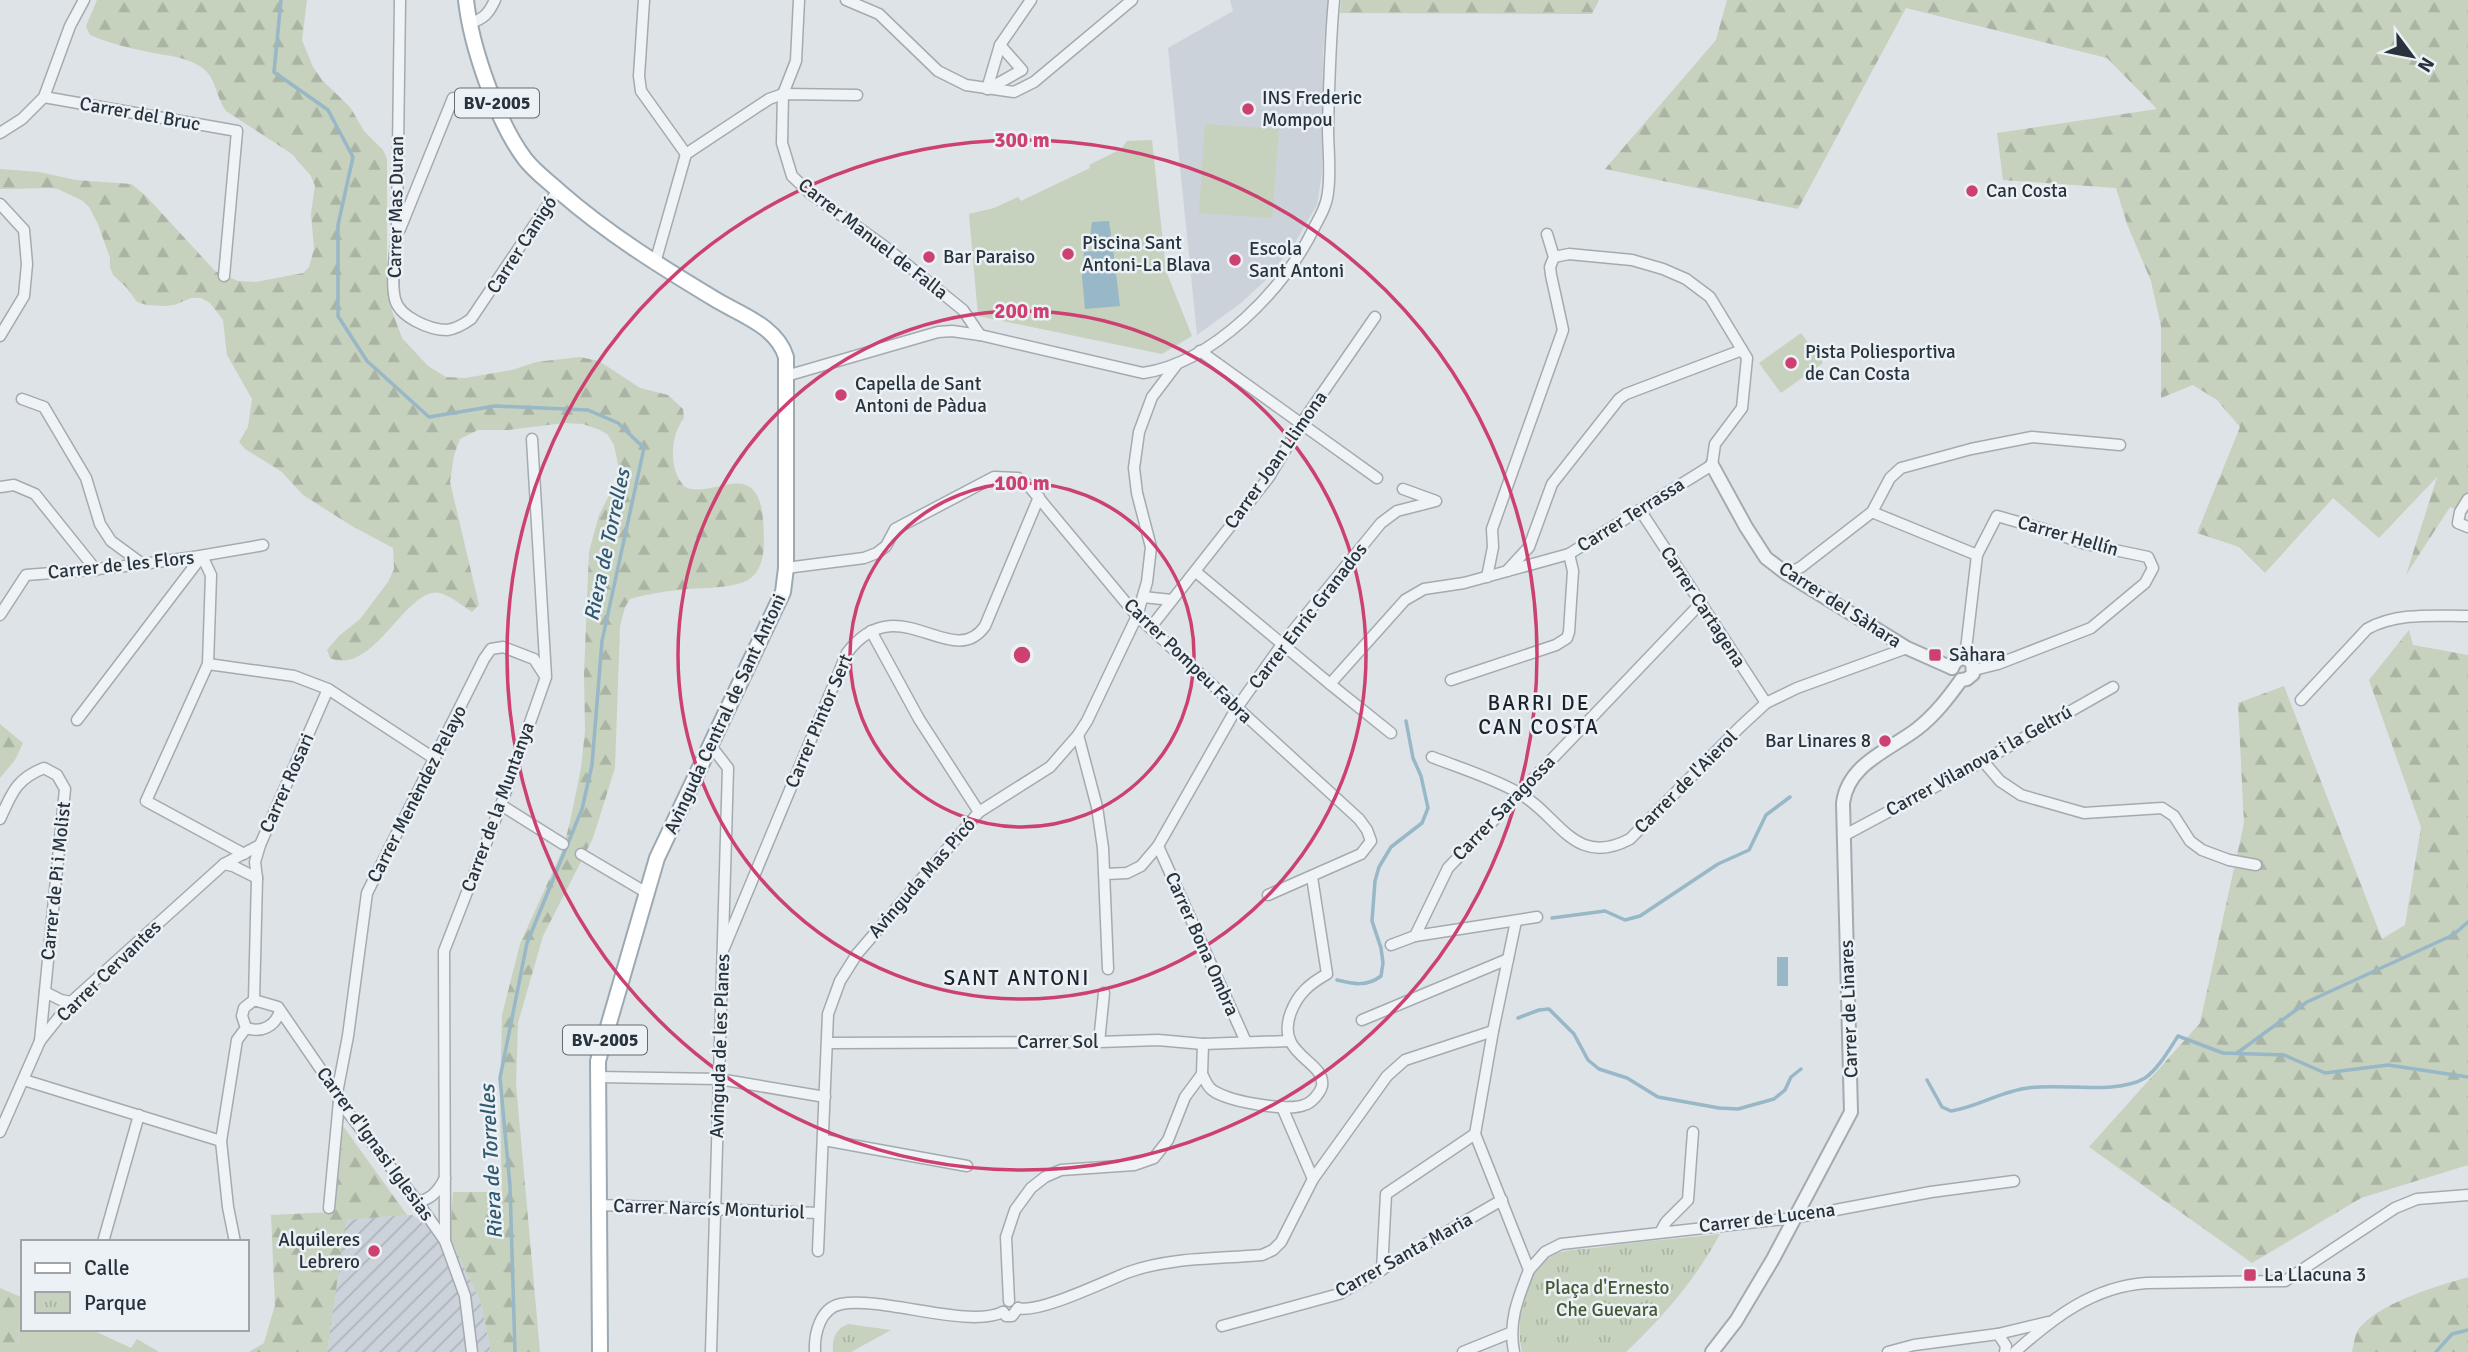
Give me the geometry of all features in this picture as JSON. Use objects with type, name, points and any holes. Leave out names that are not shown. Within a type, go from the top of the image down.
[{"type":"main road","name":"Avinguda Central de Sant Antoni","points":[[466,0],[473,42],[513,140],[535,170],[606,229],[655,263],[762,326],[782,347],[786,357],[786,568],[780,601],[657,858],[598,1061],[600,1352]]},
{"type":"street","points":[[0,133],[22,119],[44,97],[70,26],[84,0]]},
{"type":"street","name":"Carrer Mas Duran","points":[[400,0],[395,300],[402,312],[433,327],[448,330],[471,319],[486,300]]},
{"type":"street","points":[[470,23],[488,15],[495,0]]},
{"type":"street","points":[[644,0],[639,76],[641,91],[686,154]]},
{"type":"street","name":"Carrer Manuel de Falla","points":[[799,0],[796,61],[783,94],[782,143],[792,176],[810,193],[884,246],[963,310],[980,335]]},
{"type":"street","points":[[846,0],[879,14],[938,71],[966,85],[1014,92],[1034,82],[1132,0]]},
{"type":"street","points":[[987,89],[1000,45],[1031,0]]},
{"type":"street","name":"Avinguda Mas Picó","points":[[1143,373],[1163,370],[1177,364],[1244,321],[1282,281],[1308,241],[1323,210],[1328,192],[1329,80],[1334,0]]},
{"type":"street","points":[[987,89],[1021,71],[1000,45]]},
{"type":"street","points":[[655,263],[686,154],[769,99],[783,94],[857,95]]},
{"type":"street","name":"Carrer del Bruc","points":[[44,97],[237,131],[224,276]]},
{"type":"street","points":[[397,236],[453,98]]},
{"type":"street","name":"Carrer Canigó","points":[[486,300],[558,190]]},
{"type":"street","points":[[0,204],[24,230],[27,264],[24,296],[0,336]]},
{"type":"street","points":[[1487,577],[1493,547],[1492,529],[1563,330],[1550,267],[1554,257],[1547,234]]},
{"type":"street","points":[[1554,257],[1569,254],[1632,260],[1686,279],[1710,297],[1747,358],[1742,408],[1715,444],[1712,464]]},
{"type":"street","name":"Carrer Manuel de Falla","points":[[952,331],[963,310]]},
{"type":"street","name":"Carrer Joan Llimona","points":[[1151,627],[1269,477],[1301,424],[1376,317]]},
{"type":"street","points":[[786,376],[938,332],[952,331],[980,335],[1143,373],[1152,387],[1152,397]]},
{"type":"street","points":[[1493,547],[1507,571],[1529,547],[1552,484],[1619,399],[1742,349]]},
{"type":"street","points":[[1200,351],[1377,478]]},
{"type":"street","name":"Avinguda Mas Picó","points":[[818,1251],[828,1014],[840,981],[857,954],[979,812],[1050,767],[1079,735],[1087,721],[1137,616],[1143,597],[1151,547],[1137,493],[1134,468],[1139,432],[1152,397],[1177,364]]},
{"type":"street","points":[[22,399],[44,407],[86,478],[100,524],[111,541],[141,563]]},
{"type":"street","points":[[1787,574],[1801,567],[1872,512],[1890,478],[1901,468],[1971,449],[2032,438],[2120,445]]},
{"type":"street","name":"Carrer de la Muntanya","points":[[445,1241],[447,1175],[444,951],[501,805],[546,677],[532,439]]},
{"type":"street","name":"Carrer Terrassa","points":[[1329,684],[1405,600],[1424,589],[1487,577],[1569,554],[1712,464]]},
{"type":"street","name":"Carrer del Sàhara","points":[[1712,464],[1766,558],[1787,574],[1907,648],[1952,668]]},
{"type":"street","name":"Carrer Pompeu Fabra","points":[[786,568],[864,558],[877,553],[886,546],[895,528],[994,477],[1018,478],[1039,496],[1137,616],[1359,819],[1371,841],[1360,854],[1312,877]]},
{"type":"street","points":[[0,486],[14,485],[36,494],[96,570]]},
{"type":"street","name":"Carrer Enric Granados","points":[[1105,874],[1127,873],[1140,866],[1158,846],[1236,709],[1283,643],[1381,523],[1397,511],[1436,501],[1403,489]]},
{"type":"street","points":[[979,812],[919,719],[871,631],[884,624],[903,626],[954,641],[968,640],[979,635],[1039,496]]},
{"type":"street","points":[[2463,525],[2460,512],[2468,499]]},
{"type":"street","name":"Carrer Cartagena","points":[[1640,510],[1766,703]]},
{"type":"street","points":[[1872,512],[1977,555]]},
{"type":"street","name":"Carrer Hellín","points":[[1965,658],[1977,555],[1997,516],[2086,544],[2148,557],[2153,568],[2145,583],[2091,628],[1998,664],[1974,670]]},
{"type":"street","name":"Carrer de les Flors","points":[[0,615],[26,575],[96,570],[263,545]]},
{"type":"street","points":[[1529,547],[1533,565]]},
{"type":"street","points":[[1451,680],[1556,645],[1566,638],[1569,632],[1573,571],[1569,554]]},
{"type":"street","points":[[77,720],[202,556],[211,575],[208,664],[146,801],[244,854]]},
{"type":"street","points":[[1196,572],[1391,733]]},
{"type":"street","points":[[1143,597],[1172,600]]},
{"type":"street","name":"Carrer Saragossa","points":[[1415,936],[1448,868],[1701,603]]},
{"type":"street","points":[[2301,700],[2367,629],[2380,622],[2412,616],[2468,616]]},
{"type":"street","name":"Carrer Pintor Sert","points":[[724,948],[838,669],[857,639],[871,631]]},
{"type":"street","name":"Carrer Menèndez Pelayo","points":[[329,1208],[338,1097],[368,893],[491,649],[503,647],[534,659],[546,677]]},
{"type":"street","name":"Carrer de l'Aierol","points":[[1432,757],[1519,792],[1578,844],[1594,849],[1615,847],[1630,839],[1766,703],[1797,688],[1907,648]]},
{"type":"street","points":[[1965,658],[1972,663],[1974,670],[1970,678],[1961,680],[1954,675],[1952,668],[1957,660],[1965,658]]},
{"type":"street","points":[[208,664],[294,676],[328,689],[435,759]]},
{"type":"street","name":"Carrer de Linares","points":[[1712,1352],[1736,1321],[1773,1259],[1851,1112],[1843,803],[1850,780],[1855,772],[1926,721],[1949,698],[1961,680]]},
{"type":"street","name":"Carrer Vilanova i la Geltrú","points":[[1845,835],[2113,687]]},
{"type":"street","name":"Carrer Rosari","points":[[254,1000],[257,878],[255,862],[328,689]]},
{"type":"street","points":[[1079,735],[1097,807],[1105,874],[1108,969]]},
{"type":"street","name":"Avinguda de les Planes","points":[[711,746],[728,768],[711,1352]]},
{"type":"street","points":[[1983,761],[2000,781],[2021,795],[2084,813],[2162,808],[2174,816],[2190,841],[2202,850],[2229,860],[2256,865]]},
{"type":"street","name":"Carrer de Pi i Molist","points":[[0,819],[14,788],[29,774],[44,768],[57,775],[65,789],[40,1041]]},
{"type":"street","points":[[501,805],[563,844]]},
{"type":"street","name":"Carrer Cervantes","points":[[0,1132],[40,1041],[71,1002],[223,864],[260,845]]},
{"type":"street","name":"Carrer Bona Ombra","points":[[1158,846],[1247,1042]]},
{"type":"street","points":[[581,853],[647,892]]},
{"type":"street","points":[[223,864],[257,878]]},
{"type":"street","points":[[1203,1044],[1202,1074],[1210,1089],[1230,1099],[1282,1107],[1304,1106],[1316,1097],[1322,1085],[1314,1066],[1300,1057],[1289,1041],[1287,1022],[1295,1000],[1310,983],[1327,974],[1312,877],[1268,895]]},
{"type":"street","points":[[1391,945],[1415,936],[1537,916]]},
{"type":"street","points":[[1514,1352],[1510,1333],[1515,1304],[1529,1270],[1475,1135],[1516,921]]},
{"type":"street","points":[[1362,1020],[1508,959]]},
{"type":"street","points":[[45,992],[71,1002]]},
{"type":"street","points":[[1099,1042],[1104,993]]},
{"type":"street","points":[[254,1000],[278,1007],[281,1012],[277,1020],[269,1026],[256,1031],[246,1028],[242,1016],[244,1007],[254,1000]]},
{"type":"street","name":"Carrer d'Ignasi Iglesias","points":[[281,1012],[338,1097],[445,1241]]},
{"type":"street","points":[[235,1240],[221,1141],[237,1040],[246,1028]]},
{"type":"street","points":[[816,1352],[818,1324],[829,1309],[841,1304],[992,1316],[1003,1312],[1004,1304],[1027,1310],[1052,1303],[1132,1271],[1167,1262],[1262,1255],[1273,1250],[1281,1242],[1313,1179],[1387,1076],[1405,1060],[1493,1031]]},
{"type":"street","name":"Carrer Sol","points":[[828,1043],[1158,1040],[1203,1044],[1289,1041]]},
{"type":"street","points":[[1013,1305],[1006,1237],[1015,1210],[1031,1188],[1060,1170],[1133,1165],[1154,1158],[1168,1140],[1185,1097],[1202,1074]]},
{"type":"street","points":[[597,1077],[719,1079],[825,1097]]},
{"type":"street","points":[[24,1080],[221,1141]]},
{"type":"street","points":[[1282,1107],[1313,1179]]},
{"type":"street","points":[[104,1240],[139,1115]]},
{"type":"street","points":[[1661,1231],[1666,1222],[1688,1200],[1693,1132]]},
{"type":"street","points":[[1382,1270],[1386,1194],[1475,1135]]},
{"type":"street","points":[[824,1140],[967,1166]]},
{"type":"street","points":[[417,1201],[424,1201],[438,1191],[447,1175]]},
{"type":"street","name":"Carrer de Lucena","points":[[1529,1270],[1545,1252],[1561,1244],[1793,1218],[1931,1192],[2014,1181]]},
{"type":"street","points":[[2015,1352],[2049,1321],[2103,1291],[2125,1285],[2285,1281],[2395,1208],[2417,1199],[2468,1195]]},
{"type":"street","name":"Carrer Santa Maria","points":[[1222,1326],[1339,1294],[1502,1200]]},
{"type":"street","name":"Carrer Narcís Monturiol","points":[[600,1205],[819,1213]]},
{"type":"street","points":[[445,1241],[465,1296],[472,1352]]},
{"type":"street","points":[[1888,1352],[1914,1345],[1998,1334],[2049,1321]]},
{"type":"street","points":[[1463,1352],[1510,1333]]},
{"type":"street","points":[[1998,1334],[2006,1346],[2006,1352]]},
{"type":"shaded area","name":"INS Frederic Mompou","points":[[1230,0],[1328,0],[1323,52],[1322,173],[1317,205],[1296,241],[1267,279],[1241,303],[1197,335],[1168,48],[1233,11]]},
{"type":"shaded area","points":[[412,1215],[450,1237],[481,1303],[491,1352],[327,1352],[345,1220]]},
{"type":"green space","points":[[97,0],[307,0],[302,40],[313,67],[323,81],[350,107],[364,131],[383,150],[387,159],[387,283],[392,311],[402,338],[428,366],[446,377],[465,378],[512,370],[536,362],[580,357],[599,361],[640,388],[668,395],[683,409],[684,418],[676,434],[673,453],[676,472],[685,487],[701,489],[741,484],[752,489],[760,501],[764,550],[757,572],[752,577],[727,586],[648,594],[630,599],[620,626],[615,768],[593,838],[543,936],[518,1023],[516,1084],[540,1352],[491,1352],[481,1303],[450,1237],[453,1192],[502,1192],[502,1015],[520,944],[563,849],[581,768],[585,731],[584,674],[589,552],[599,515],[616,482],[618,464],[614,445],[608,435],[600,430],[583,424],[564,423],[508,430],[478,430],[460,439],[454,455],[450,482],[479,605],[472,612],[444,594],[428,594],[415,602],[361,655],[346,660],[330,658],[327,650],[360,619],[388,582],[394,569],[393,548],[303,495],[282,472],[245,449],[239,442],[248,427],[252,399],[227,355],[223,320],[210,303],[201,298],[191,298],[164,306],[137,302],[113,275],[98,224],[83,201],[58,189],[0,189],[0,169],[39,172],[76,180],[131,184],[145,195],[215,271],[238,281],[256,282],[303,273],[309,267],[314,249],[311,213],[315,186],[311,176],[292,154],[226,111],[209,75],[200,66],[90,35],[86,26]]},
{"type":"green space","points":[[1341,0],[1599,0],[1592,14],[1340,13]]},
{"type":"green space","points":[[1727,0],[2468,0],[2468,513],[2450,507],[2406,575],[2437,477],[2379,538],[2333,498],[2265,573],[2239,547],[2197,533],[2240,427],[2217,400],[2193,385],[2161,398],[2161,326],[2151,281],[2127,224],[2116,188],[2003,180],[1997,133],[2157,109],[2107,58],[1906,8],[1798,209],[1605,169],[1716,40]]},
{"type":"green space","points":[[1205,124],[1279,129],[1272,218],[1199,213]]},
{"type":"green space","name":"Piscina Sant Antoni-La Blava","points":[[1152,140],[1166,271],[1192,336],[1162,354],[978,316],[969,214],[994,208],[1018,197],[1021,201],[1090,168],[1089,165],[1121,149],[1127,141]]},
{"type":"green space","name":"Pista Poliesportiva de Can Costa","points":[[1801,333],[1823,363],[1781,393],[1759,363]]},
{"type":"green space","points":[[2409,630],[2413,645],[2468,655],[2468,1165],[2361,1198],[2252,1263],[2089,1147],[2200,1023],[2244,823],[2238,703],[2284,686],[2382,939],[2405,925],[2421,827],[2369,680]]},
{"type":"green space","points":[[0,724],[23,743],[15,760],[0,778]]},
{"type":"green space","points":[[343,1126],[407,1215],[346,1220],[327,1352],[249,1352],[264,1343],[275,1305],[271,1215],[334,1212]]},
{"type":"green space","name":"Plaça d'Ernesto Che Guevara","points":[[1720,1234],[1678,1297],[1626,1352],[1522,1352],[1520,1325],[1524,1296],[1529,1282],[1546,1260],[1558,1253],[1572,1250]]},
{"type":"green space","points":[[2468,1277],[2468,1352],[2352,1352],[2359,1329],[2383,1309],[2411,1296]]},
{"type":"green space","points":[[0,1288],[21,1297],[21,1315],[18,1317],[19,1352],[0,1352]]},
{"type":"green space","points":[[21,1315],[21,1331],[94,1331],[131,1348],[137,1339],[159,1352],[19,1352],[18,1317]]},
{"type":"green space","points":[[848,1324],[891,1330],[851,1352],[833,1352],[835,1335]]},
{"type":"water","points":[[1109,221],[1112,242],[1089,244],[1092,222]]},
{"type":"water","points":[[1113,249],[1120,306],[1085,309],[1082,277],[1084,252]]},
{"type":"water","points":[[1777,957],[1788,957],[1788,986],[1777,986]]},
{"type":"waterway","name":"Riera de Torrelles","points":[[281,0],[274,72],[328,110],[353,157],[338,225],[338,316],[367,361],[429,417],[495,406],[588,410],[618,423],[644,448],[602,641],[592,765],[582,809],[527,943],[500,1078],[510,1186],[515,1352]]},
{"type":"waterway","points":[[1337,980],[1365,983],[1381,976],[1381,948],[1372,921],[1375,881],[1379,867],[1391,847],[1422,823],[1428,808],[1421,776],[1413,758],[1406,721]]},
{"type":"waterway","points":[[1552,918],[1605,911],[1625,920],[1640,916],[1718,864],[1749,850],[1766,815],[1790,797]]},
{"type":"waterway","points":[[2237,1053],[2307,1002],[2453,935],[2468,922]]},
{"type":"waterway","points":[[1518,1018],[1549,1009],[1574,1034],[1588,1060],[1599,1069],[1627,1078],[1658,1097],[1719,1108],[1738,1109],[1774,1099],[1785,1090],[1791,1077],[1801,1069]]},
{"type":"waterway","points":[[1927,1080],[1942,1107],[1951,1111],[2028,1088],[2119,1086],[2133,1083],[2150,1074],[2178,1036],[2223,1053],[2284,1055],[2325,1073],[2388,1065],[2468,1077]]},
{"type":"waterway","points":[[2436,1352],[2452,1334],[2468,1330]]},
{"type":"place","name":"INS Frederic Mompou","points":[[1248,109]]},
{"type":"place","name":"Can Costa","points":[[1972,191]]},
{"type":"place","name":"Piscina Sant Antoni-La Blava","points":[[1068,254]]},
{"type":"place","name":"Bar Paraiso","points":[[929,257]]},
{"type":"place","name":"Escola Sant Antoni","points":[[1235,260]]},
{"type":"place","name":"Pista Poliesportiva de Can Costa","points":[[1791,363]]},
{"type":"place","name":"Capella de Sant Antoni de Pàdua","points":[[841,395]]},
{"type":"place","name":"Sàhara","points":[[1935,655]]},
{"type":"place","name":"Bar Linares 8","points":[[1885,741]]},
{"type":"place","name":"Alquileres Lebrero","points":[[374,1251]]},
{"type":"place","name":"La Llacuna 3","points":[[2250,1275]]},
{"type":"district","name":"BARRI DE CAN COSTA","points":[[1539,715]]},
{"type":"district","name":"SANT ANTONI","points":[[1017,978]]}]
